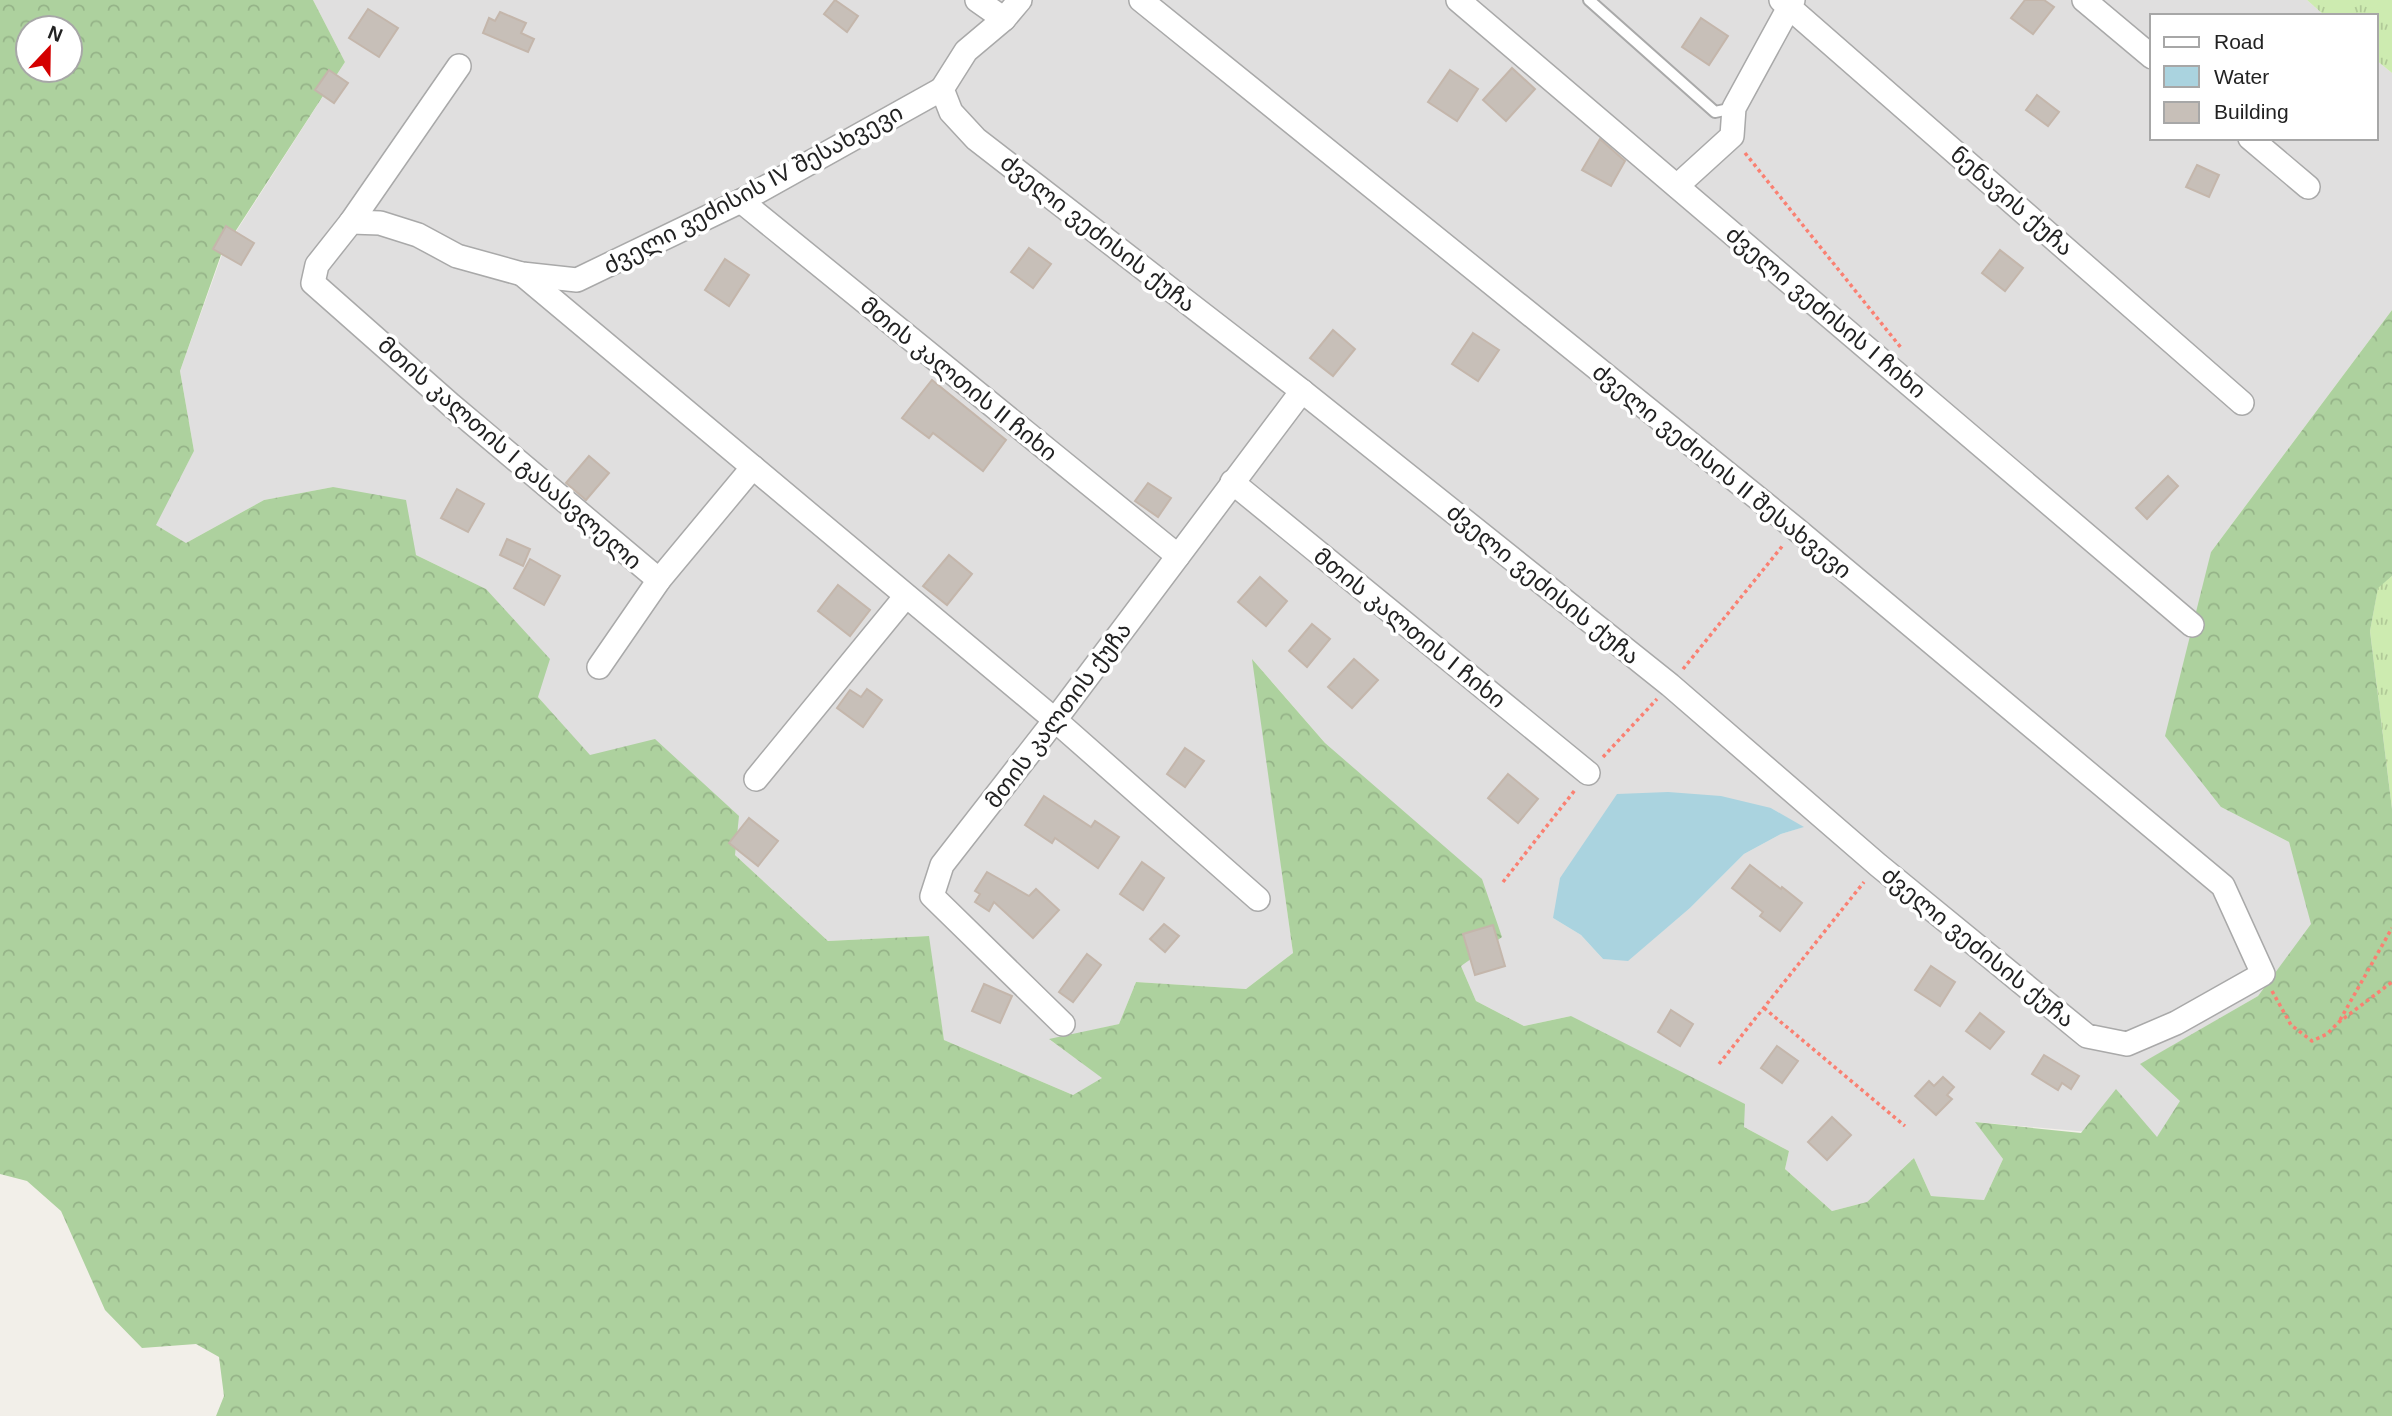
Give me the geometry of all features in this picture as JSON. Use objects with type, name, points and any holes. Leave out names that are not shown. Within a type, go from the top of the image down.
[{"type":"street","points":[[978,0],[1004,19]]},
{"type":"street","points":[[942,89],[966,51],[1004,19],[1020,0]]},
{"type":"street","name":"ძველი ვეძისის II შესახვევი","points":[[1141,0],[1796,529],[2223,886],[2263,974]]},
{"type":"street","name":"ძველი ვეძისის I ჩიხი","points":[[1458,0],[2192,625]]},
{"type":"street","points":[[2084,0],[2150,55]]},
{"type":"street","points":[[1677,186],[1732,136],[1734,108],[1788,2]]},
{"type":"street","name":"ნენავის ქუჩა","points":[[1788,2],[2242,403]]},
{"type":"street","points":[[351,222],[459,66]]},
{"type":"street","name":"ძველი ვეძისის IV შესახვევი","points":[[351,222],[380,223],[418,235],[457,256],[522,274],[577,280],[741,201],[942,89]]},
{"type":"street","name":"ძველი ვეძისის ქუჩა","points":[[942,89],[951,112],[976,139],[1302,391],[1670,685],[1878,865],[2087,1036],[2127,1044],[2176,1023],[2263,974]]},
{"type":"street","points":[[2252,140],[2308,187]]},
{"type":"street","name":"მთის კალთის II ჩიხი","points":[[741,201],[1178,556]]},
{"type":"street","name":"მთის კალთის I გასასვლელი","points":[[351,222],[317,265],[313,283],[450,405],[659,580],[754,467]]},
{"type":"street","points":[[522,274],[1055,720],[1258,900]]},
{"type":"street","name":"მთის კალთის ქუჩა","points":[[1063,1024],[932,896],[942,865],[1055,720],[1302,391]]},
{"type":"street","name":"მთის კალთის I ჩიხი","points":[[1232,482],[1588,773]]},
{"type":"street","points":[[599,667],[659,580]]},
{"type":"street","points":[[756,779],[906,596]]},
{"type":"lane","points":[[1590,0],[1716,112],[1734,108]]},
{"type":"path","points":[[1732,136],[1905,353]]},
{"type":"path","points":[[1503,882],[1588,773],[1670,685],[1796,529]]},
{"type":"path","points":[[1719,1064],[1878,865]]},
{"type":"path","points":[[2339,1022],[2392,928]]},
{"type":"path","points":[[2263,974],[2291,1025],[2312,1041],[2327,1034],[2392,982]]},
{"type":"path","points":[[1764,1008],[1905,1126]]},
{"type":"shaded area","points":[[313,0],[2307,0],[2323,14],[2150,14],[2150,140],[2378,140],[2378,62],[2392,73],[2392,310],[2211,552],[2221,807],[2289,842],[2312,924],[2258,996],[2141,1064],[2181,1101],[2157,1138],[1976,1122],[2003,1159],[1984,1200],[1931,1196],[1914,1158],[1867,1202],[1832,1211],[1785,1169],[1789,1151],[1744,1127],[1571,1016],[1524,1026],[1476,1001],[1461,966],[1325,743],[1253,660],[1293,953],[1246,989],[1136,982],[1119,1024],[1050,1040],[1103,1078],[1073,1095],[944,1040],[928,936],[828,941],[735,855],[590,756],[538,697],[486,589],[416,555],[333,487],[264,500],[186,543],[155,525],[194,451],[180,371],[223,252],[345,62]],"holes":[[[1771,808],[1803,827],[1781,834],[1744,854],[1690,908],[1628,960],[1603,959],[1581,935],[1553,918]]]},
{"type":"green space","points":[[0,0],[313,0],[345,62],[222,252],[180,371],[194,451],[156,525],[186,543],[264,500],[333,487],[406,500],[416,555],[486,589],[550,659],[538,697],[590,755],[655,739],[739,816],[735,855],[828,941],[929,936],[944,1040],[1073,1095],[1102,1078],[1049,1039],[1119,1024],[1136,982],[1246,989],[1293,953],[1252,659],[1325,743],[1482,879],[1502,937],[1461,966],[1476,1001],[1524,1026],[1571,1016],[1745,1104],[1744,1127],[1789,1151],[1785,1169],[1832,1211],[1867,1202],[1914,1158],[1931,1196],[1984,1200],[2003,1159],[1975,1122],[2081,1133],[2116,1089],[2157,1137],[2180,1101],[2140,1064],[2258,996],[2311,924],[2289,842],[2221,807],[2165,736],[2211,552],[2392,310],[2392,576],[2378,588],[2370,631],[2392,809],[2392,1416],[216,1416],[224,1396],[219,1357],[196,1344],[142,1348],[105,1310],[61,1211],[27,1181],[0,1174]]},
{"type":"green space","points":[[2307,0],[2392,0],[2392,73],[2378,62],[2378,14],[2323,14]]},
{"type":"green space","points":[[2392,576],[2392,809],[2370,631],[2378,587]]},
{"type":"water","points":[[1668,792],[1721,796],[1771,808],[1804,827],[1781,834],[1744,854],[1690,908],[1628,961],[1603,959],[1581,935],[1553,918],[1560,878],[1617,794]]},
{"type":"building","points":[[835,0],[858,16],[847,32],[824,14]]},
{"type":"building","points":[[2025,0],[2044,0],[2054,7],[2033,34],[2011,18]]},
{"type":"building","points":[[368,9],[398,28],[379,57],[349,38]]},
{"type":"building","points":[[500,12],[526,23],[521,33],[534,39],[528,52],[483,33],[489,18],[495,21]]},
{"type":"building","points":[[1701,18],[1728,36],[1709,65],[1682,47]]},
{"type":"building","points":[[1512,68],[1535,89],[1506,121],[1483,100]]},
{"type":"building","points":[[329,70],[348,83],[334,103],[315,90]]},
{"type":"building","points":[[1450,70],[1478,89],[1457,121],[1428,102]]},
{"type":"building","points":[[2037,95],[2059,112],[2048,126],[2026,110]]},
{"type":"building","points":[[1600,139],[1625,161],[1611,186],[1582,170]]},
{"type":"building","points":[[2197,165],[2219,175],[2209,197],[2186,187]]},
{"type":"building","points":[[226,226],[254,243],[241,265],[213,249]]},
{"type":"building","points":[[1029,248],[1051,264],[1033,288],[1011,272]]},
{"type":"building","points":[[2000,250],[2023,268],[2005,291],[1982,273]]},
{"type":"building","points":[[725,259],[749,275],[729,306],[705,290]]},
{"type":"building","points":[[1333,330],[1355,349],[1333,376],[1310,358]]},
{"type":"building","points":[[1473,333],[1499,350],[1478,381],[1452,364]]},
{"type":"building","points":[[932,380],[1006,440],[983,471],[933,433],[929,438],[902,418]]},
{"type":"building","points":[[589,456],[609,473],[586,500],[566,483]]},
{"type":"building","points":[[2168,476],[2178,486],[2147,519],[2136,508]]},
{"type":"building","points":[[1148,483],[1171,498],[1158,517],[1135,501]]},
{"type":"building","points":[[457,489],[484,504],[468,532],[441,518]]},
{"type":"building","points":[[507,539],[530,549],[523,566],[500,555]]},
{"type":"building","points":[[949,555],[972,574],[947,605],[923,586]]},
{"type":"building","points":[[530,559],[560,576],[544,605],[514,588]]},
{"type":"building","points":[[1260,577],[1287,601],[1266,626],[1238,602]]},
{"type":"building","points":[[838,585],[870,610],[850,636],[818,611]]},
{"type":"building","points":[[1312,624],[1330,639],[1307,667],[1289,651]]},
{"type":"building","points":[[1354,659],[1378,680],[1352,708],[1328,687]]},
{"type":"building","points":[[867,689],[882,700],[863,727],[837,708],[850,690],[861,697]]},
{"type":"building","points":[[1185,748],[1204,761],[1185,787],[1167,774]]},
{"type":"building","points":[[1508,774],[1538,799],[1518,823],[1488,798]]},
{"type":"building","points":[[1044,796],[1091,827],[1095,821],[1119,837],[1098,868],[1055,838],[1052,843],[1025,825]]},
{"type":"building","points":[[749,818],[778,841],[758,866],[729,843]]},
{"type":"building","points":[[1142,862],[1164,878],[1143,910],[1120,894]]},
{"type":"building","points":[[1750,865],[1802,903],[1780,931],[1760,916],[1763,912],[1732,888]]},
{"type":"building","points":[[987,872],[1029,896],[1036,889],[1059,910],[1033,938],[994,902],[989,911],[975,902],[980,894],[975,891]]},
{"type":"building","points":[[1164,924],[1179,936],[1165,952],[1150,939]]},
{"type":"building","points":[[1493,925],[1505,966],[1475,975],[1463,934]]},
{"type":"building","points":[[1087,954],[1101,965],[1073,1002],[1059,992]]},
{"type":"building","points":[[1931,966],[1955,982],[1940,1006],[1915,990]]},
{"type":"building","points":[[984,984],[1012,996],[1000,1023],[972,1011]]},
{"type":"building","points":[[1671,1010],[1693,1024],[1680,1046],[1658,1032]]},
{"type":"building","points":[[1980,1013],[2004,1032],[1990,1049],[1966,1031]]},
{"type":"building","points":[[1777,1046],[1798,1061],[1782,1083],[1761,1068]]},
{"type":"building","points":[[2044,1055],[2079,1076],[2071,1089],[2062,1083],[2058,1090],[2032,1074]]},
{"type":"building","points":[[1943,1077],[1954,1087],[1947,1095],[1952,1099],[1936,1115],[1915,1096],[1929,1081],[1934,1086]]},
{"type":"building","points":[[1832,1117],[1851,1135],[1827,1160],[1808,1142]]}]
